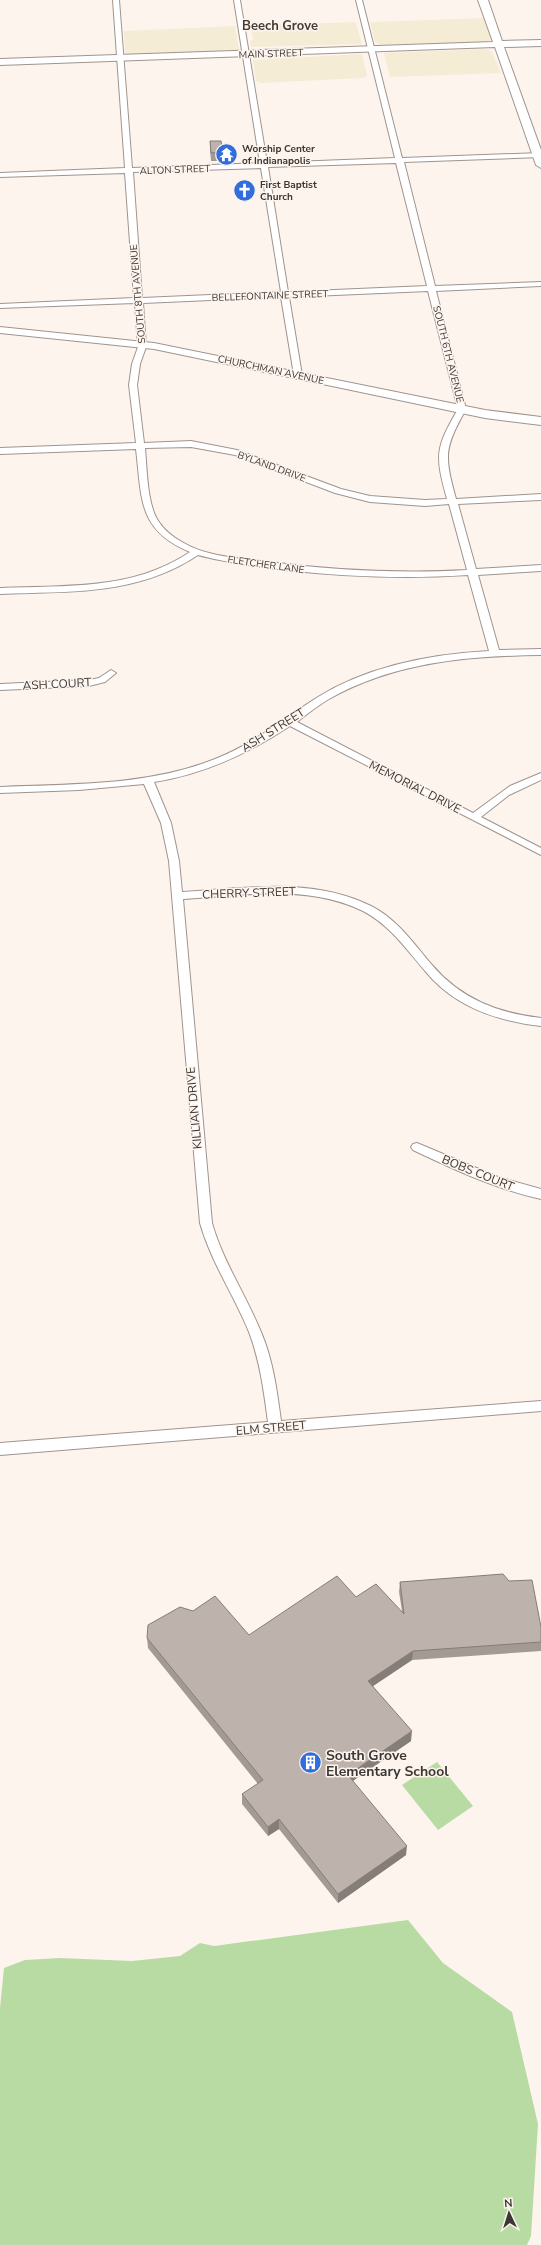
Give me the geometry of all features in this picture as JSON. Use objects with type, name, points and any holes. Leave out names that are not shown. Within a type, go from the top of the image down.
[{"type":"street","name":"SOUTH 8TH AVENUE","points":[[116,0],[142,344],[133,385],[147,504],[151,518],[167,536],[196,552]]},
{"type":"street","points":[[237,0],[298,375]]},
{"type":"street","name":"SOUTH 6TH AVENUE","points":[[358,0],[400,160],[462,409],[445,439],[443,449],[444,468],[471,572],[495,654]]},
{"type":"street","points":[[483,0],[539,155],[541,165]]},
{"type":"street","name":"MAIN STREET","points":[[0,62],[541,43]]},
{"type":"street","name":"ALTON STREET","points":[[0,175],[539,155]]},
{"type":"street","name":"BELLEFONTAINE STREET","points":[[0,306],[541,284]]},
{"type":"street","name":"CHURCHMAN AVENUE","points":[[0,330],[142,344],[462,409],[541,421]]},
{"type":"street","name":"BYLAND DRIVE","points":[[0,451],[186,444],[219,448],[236,453],[338,491],[370,499],[405,503],[541,497]]},
{"type":"street","points":[[0,591],[128,583],[170,570],[196,552]]},
{"type":"street","name":"FLETCHER LANE","points":[[196,552],[220,558],[327,572],[411,575],[541,568]]},
{"type":"street","name":"ASH STREET","points":[[0,790],[99,786],[174,775],[210,765],[240,752],[344,687],[386,671],[427,661],[495,654],[541,652]]},
{"type":"street","name":"ASH COURT","points":[[0,687],[89,683],[102,680],[111,673]]},
{"type":"street","name":"MEMORIAL DRIVE","points":[[290,722],[541,852]]},
{"type":"street","points":[[474,817],[502,794],[527,781],[541,776]]},
{"type":"street","name":"KILLIAN DRIVE","points":[[148,780],[168,830],[174,861],[204,1214],[214,1252],[250,1321],[261,1349],[269,1380],[274,1428]]},
{"type":"street","name":"CHERRY STREET","points":[[176,896],[287,890],[324,894],[347,900],[369,909],[395,928],[437,979],[459,996],[493,1012],[512,1018],[541,1022]]},
{"type":"street","name":"BOBS COURT","points":[[417,1147],[489,1180],[516,1189],[541,1194]]},
{"type":"street","name":"ELM STREET","points":[[0,1449],[541,1406]]},
{"type":"shaded area","points":[[486,18],[493,40],[490,43],[384,47],[375,42],[370,22]]},
{"type":"shaded area","points":[[356,23],[362,44],[251,47],[250,41],[253,40],[251,26]]},
{"type":"shaded area","points":[[235,26],[239,50],[237,52],[133,55],[126,54],[125,51],[124,31]]},
{"type":"shaded area","points":[[486,49],[492,52],[501,73],[390,77],[384,53]]},
{"type":"shaded area","points":[[362,54],[367,76],[364,78],[262,83],[256,81],[253,60]]},
{"type":"green space","points":[[437,1762],[473,1806],[438,1830],[402,1785]]},
{"type":"green space","points":[[408,1920],[443,1963],[512,2012],[538,2124],[531,2236],[527,2245],[0,2245],[0,2008],[4,1968],[25,1960],[60,1958],[132,1961],[180,1956],[200,1943],[214,1946]]},
{"type":"building","points":[[210,141],[221,141],[223,152],[211,153]]},
{"type":"building","name":"South Grove Elementary School","points":[[503,1574],[509,1581],[532,1580],[541,1627],[541,1642],[413,1651],[368,1681],[412,1731],[348,1775],[407,1846],[338,1894],[279,1819],[268,1827],[242,1794],[263,1780],[147,1638],[148,1625],[180,1607],[193,1611],[215,1596],[249,1635],[337,1576],[356,1597],[376,1584],[404,1614],[400,1582]]},
{"type":"place","name":"Worship Center of Indianapolis","points":[[227,154]]},
{"type":"place","name":"First Baptist Church","points":[[244,190]]},
{"type":"place","name":"South Grove Elementary School","points":[[310,1763]]},
{"type":"district","name":"Beech Grove","points":[[280,25]]}]
